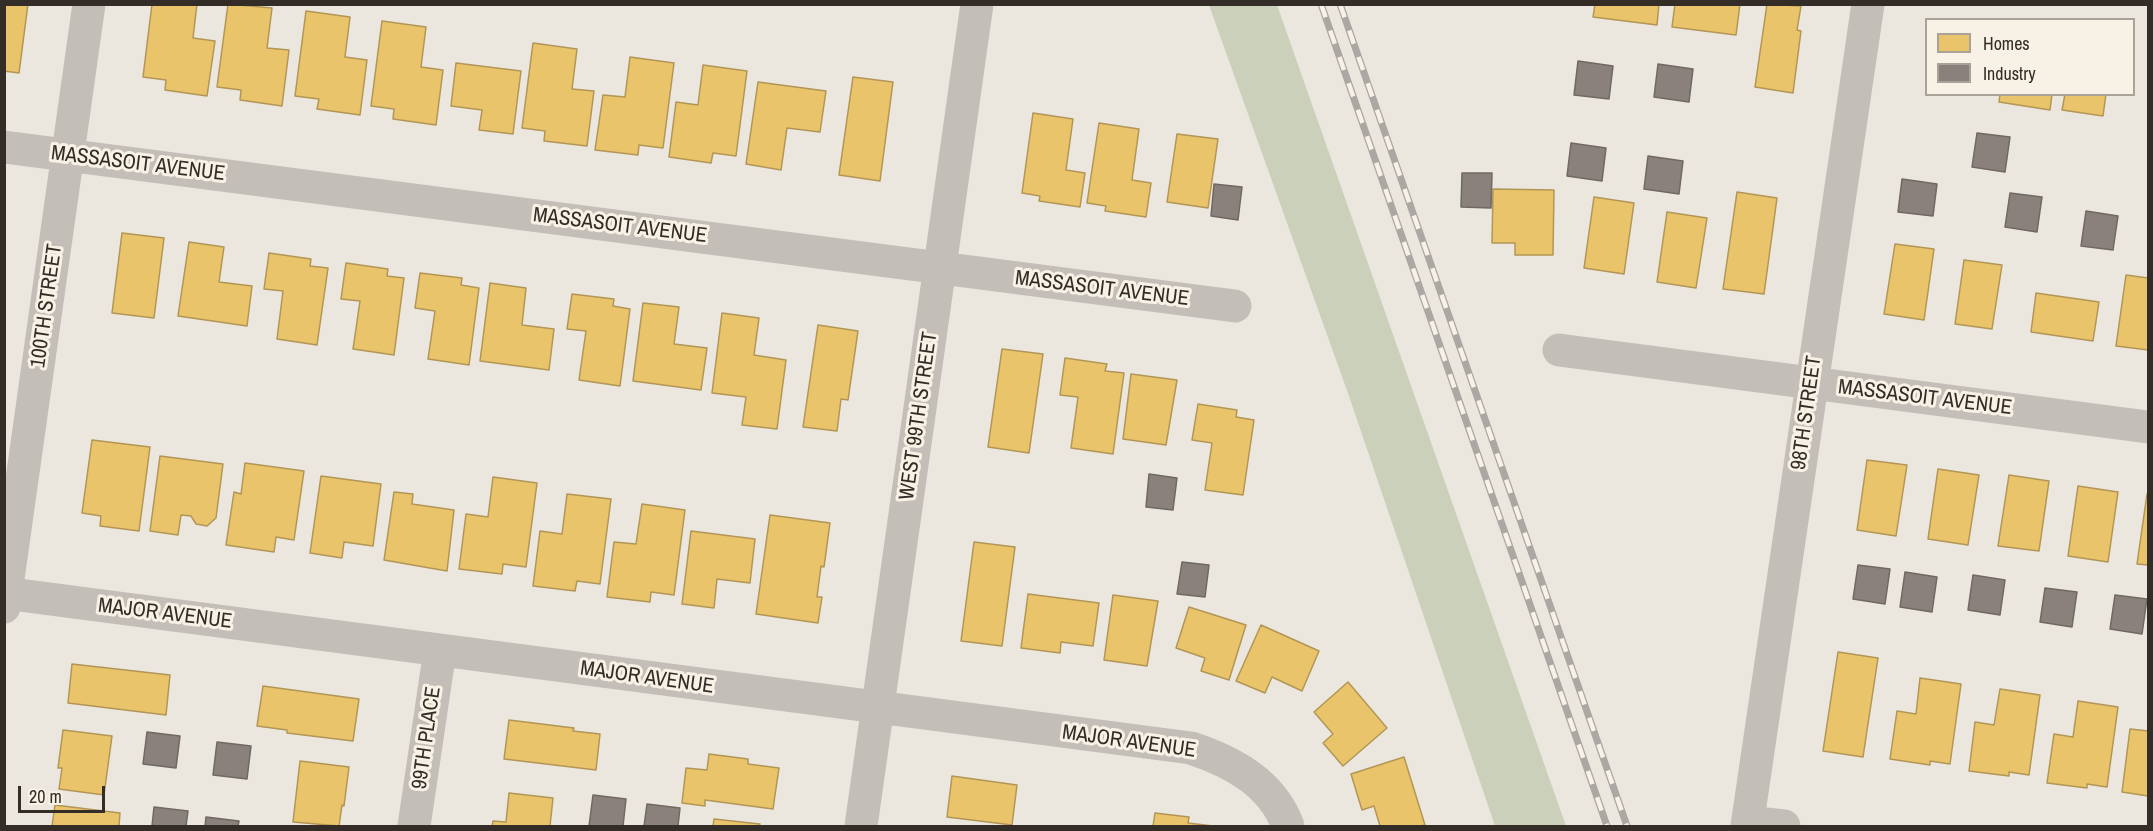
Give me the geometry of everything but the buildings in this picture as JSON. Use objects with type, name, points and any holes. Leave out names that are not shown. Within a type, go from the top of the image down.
[{"type":"street","name":"100TH STREET","points":[[5,598],[89,4]]},
{"type":"street","name":"WEST 99TH STREET","points":[[861,826],[977,4]]},
{"type":"street","name":"98TH STREET","points":[[1748,824],[1868,4]]},
{"type":"street","name":"MASSASOIT AVENUE","points":[[4,147],[1235,306]]},
{"type":"street","name":"MASSASOIT AVENUE","points":[[1559,350],[2148,427]]},
{"type":"street","name":"MAJOR AVENUE","points":[[5,598],[440,650],[1191,748],[1221,758],[1246,773],[1281,813]]},
{"type":"street","name":"99TH PLACE","points":[[414,826],[440,650]]},
{"type":"street","points":[[1748,824],[1784,826]]},
{"type":"green space","points":[[1209,5],[1277,5],[1566,826],[1495,826],[1349,396]]},
{"type":"railway","points":[[1321,4],[1607,826]]},
{"type":"railway","points":[[1340,4],[1627,826]]}]
